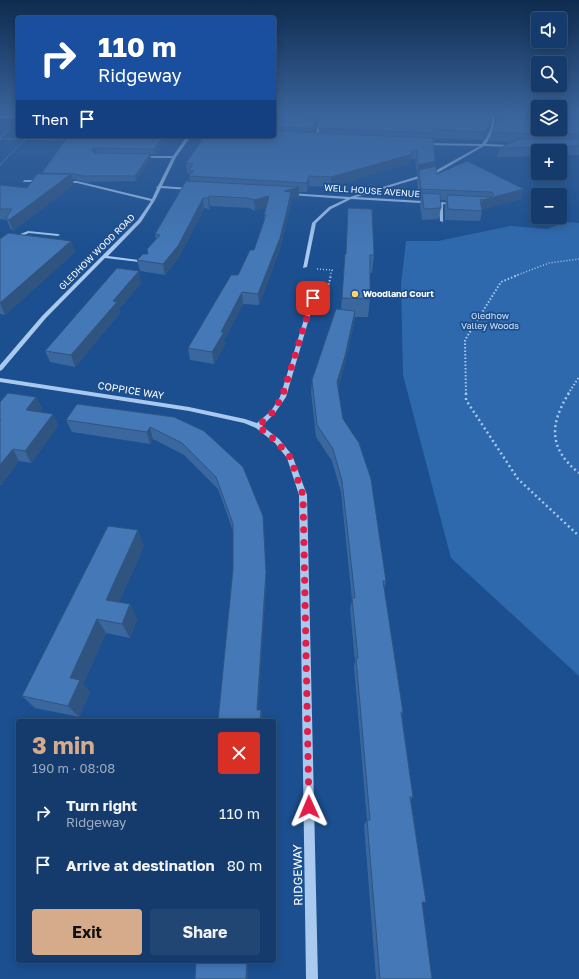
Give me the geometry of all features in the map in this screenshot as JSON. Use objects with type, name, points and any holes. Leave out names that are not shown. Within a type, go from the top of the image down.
[{"type":"street","name":"GLEDHOW WOOD ROAD","points":[[1,367],[44,317],[140,221],[153,200],[173,159]]},
{"type":"street","points":[[305,267],[314,223],[330,208],[352,197],[436,172],[460,159]]},
{"type":"street","points":[[24,181],[47,181]]},
{"type":"street","points":[[62,182],[77,182],[153,200]]},
{"type":"street","points":[[158,187],[193,189]]},
{"type":"street","name":"WELL HOUSE AVENUE","points":[[283,193],[459,204]]},
{"type":"street","points":[[441,203],[442,221]]},
{"type":"street","points":[[0,244],[28,232],[58,235]]},
{"type":"street","points":[[105,257],[147,263]]},
{"type":"street","points":[[258,426],[273,412],[282,397],[313,298]]},
{"type":"street","name":"COPPICE WAY","points":[[0,380],[189,409],[245,421],[258,426]]},
{"type":"street","name":"RIDGEWAY","points":[[258,426],[276,441],[290,457],[303,495],[312,979]]},
{"type":"path","points":[[579,260],[549,263],[501,282],[465,340],[466,400],[518,479],[579,536]]},
{"type":"path","points":[[331,275],[332,270]]},
{"type":"path","points":[[579,377],[566,398],[554,431],[560,454],[579,473]]},
{"type":"green space","name":"Gledhow Valley Woods","points":[[567,222],[579,223],[579,676],[451,558],[403,375],[401,284],[406,241],[438,241],[510,226],[548,229],[559,224],[567,224]]},
{"type":"building","points":[[52,159],[147,159],[135,176],[84,176],[75,174],[42,173]]},
{"type":"building","points":[[189,159],[395,159],[331,177],[309,176],[307,183],[189,176],[193,171],[189,170],[193,164],[186,163]]},
{"type":"building","points":[[418,159],[435,159],[435,161],[418,165]]},
{"type":"building","points":[[467,161],[524,189],[482,200],[480,199],[482,211],[448,209],[447,195],[491,197],[494,194],[491,192],[421,189],[419,170],[436,166],[437,174]]},
{"type":"building","points":[[37,174],[71,174],[9,220],[6,218],[12,209],[0,209],[0,185],[27,188]]},
{"type":"building","points":[[186,181],[299,187],[284,191],[291,192],[280,238],[258,294],[242,292],[221,332],[224,332],[212,352],[188,348],[231,275],[238,275],[250,250],[254,250],[266,215],[264,215],[269,196],[254,200],[248,198],[209,196],[208,198],[203,198],[178,246],[163,264],[137,260],[143,254],[148,254],[147,249],[160,235],[155,234]]},
{"type":"building","points":[[422,193],[440,194],[441,208],[424,209]]},
{"type":"building","points":[[348,208],[372,209],[374,255],[370,255],[370,299],[342,298]]},
{"type":"building","points":[[8,233],[71,241],[0,303],[0,239]]},
{"type":"building","points":[[117,268],[139,271],[113,301],[117,302],[71,355],[45,351]]},
{"type":"building","points":[[336,309],[355,311],[345,356],[337,382],[343,419],[359,443],[371,479],[386,581],[383,581],[403,712],[401,712],[413,797],[410,797],[426,902],[422,902],[432,979],[380,979],[367,820],[370,820],[352,598],[355,598],[342,481],[333,449],[317,425],[312,380]]},
{"type":"building","points":[[8,393],[36,397],[26,410],[53,414],[25,451],[13,449],[0,465],[0,402]]},
{"type":"building","points":[[77,404],[174,417],[204,431],[243,467],[263,516],[266,572],[257,710],[261,710],[260,719],[218,719],[233,569],[233,524],[216,477],[182,443],[150,427],[147,432],[66,420]]},
{"type":"building","points":[[108,526],[138,530],[106,600],[130,604],[122,624],[97,619],[70,678],[80,680],[68,706],[22,696]]},
{"type":"building","points":[[196,963],[247,963],[246,979],[195,979]]},
{"type":"place","name":"Woodland Court","points":[[355,294]]},
{"type":"route","points":[[309,807],[303,495],[290,457],[276,441],[258,426],[273,412],[282,397],[313,298]]}]
